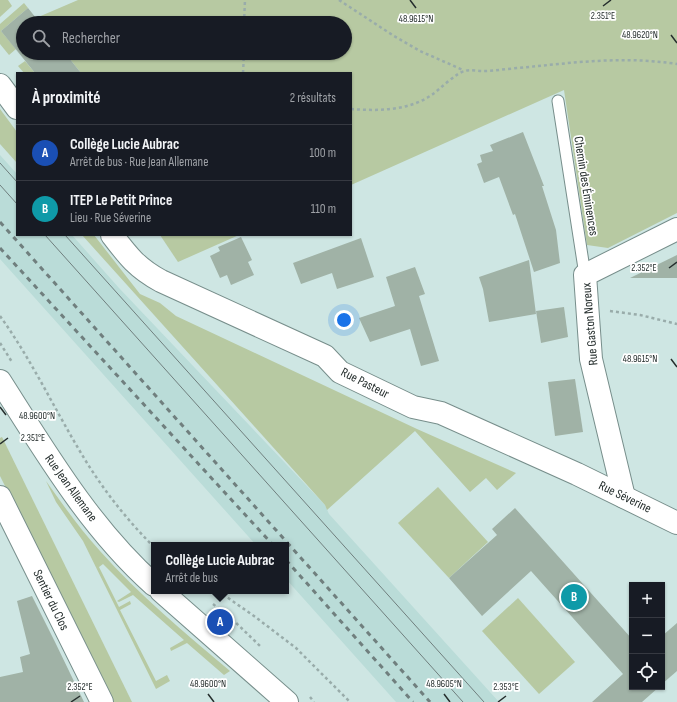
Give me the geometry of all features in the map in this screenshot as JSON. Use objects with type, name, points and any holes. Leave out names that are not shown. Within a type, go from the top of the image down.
[{"type":"street","points":[[0,85],[16,107]]},
{"type":"street","name":"Rue Gaston Noreux","points":[[624,497],[591,359],[586,275],[677,229]]},
{"type":"street","name":"Rue Pasteur","points":[[113,236],[139,267],[160,281],[325,356],[340,372],[413,407],[441,412],[572,472]]},
{"type":"street","name":"Rue Jean Allemane","points":[[0,381],[83,506],[111,542],[151,582]]},
{"type":"street","name":"Rue Séverine","points":[[572,472],[677,523]]},
{"type":"street","name":"Sentier du Clos","points":[[0,497],[102,702]]},
{"type":"street","points":[[164,594],[277,699]]},
{"type":"lane","name":"Chemin des Éminences","points":[[558,101],[586,275]]},
{"type":"path","points":[[244,16],[245,0]]},
{"type":"path","points":[[339,0],[420,51],[464,70],[506,70],[579,61],[638,60],[677,64]]},
{"type":"path","points":[[243,72],[244,60]]},
{"type":"path","points":[[352,109],[392,109],[416,104],[432,95],[464,70]]},
{"type":"path","points":[[588,309],[640,315],[677,324]]},
{"type":"path","points":[[0,316],[21,349],[85,460],[121,510],[151,544]]},
{"type":"path","points":[[222,594],[292,644],[350,702]]},
{"type":"shaded area","points":[[0,155],[16,173],[16,236],[73,236],[119,288],[325,505],[329,514],[499,702],[396,702],[289,582],[289,542],[253,542],[0,259]]},
{"type":"green space","points":[[0,0],[8,0],[12,6],[0,17]]},
{"type":"green space","points":[[78,0],[677,0],[677,213],[608,248],[587,245],[564,90],[352,185],[352,72],[80,72],[71,60],[352,60],[352,16],[41,16]]},
{"type":"green space","points":[[24,3],[28,8],[19,16],[16,16],[16,18],[1,31],[16,49],[9,55],[0,44],[0,24]]},
{"type":"green space","points":[[25,61],[34,72],[23,72],[18,66]]},
{"type":"green space","points":[[0,109],[16,131],[16,162],[0,144]]},
{"type":"green space","points":[[83,236],[95,236],[140,294],[160,303],[176,316],[417,429],[516,473],[497,490],[486,478],[470,492],[415,431],[327,510],[325,505]]},
{"type":"green space","points":[[161,236],[237,236],[178,262]]},
{"type":"green space","points":[[2,437],[132,702],[113,702],[0,476],[0,438]]},
{"type":"green space","points":[[46,481],[65,508],[100,551],[130,583],[230,671],[224,675],[187,643],[171,651],[170,648],[184,640],[133,595],[119,602],[117,601],[131,592],[103,564],[99,567],[119,607],[130,601],[131,604],[120,610],[156,681],[167,675],[170,681],[156,689],[83,541],[56,502]]},
{"type":"green space","points":[[438,487],[488,542],[449,578],[398,523]]},
{"type":"green space","points":[[518,598],[575,662],[539,694],[482,631]]},
{"type":"building","points":[[28,8],[34,16],[19,16]]},
{"type":"building","points":[[16,18],[16,50],[1,31]]},
{"type":"building","points":[[24,60],[71,60],[80,72],[34,72]]},
{"type":"building","points":[[523,132],[544,186],[542,186],[556,230],[560,263],[534,272],[515,214],[513,215],[499,177],[484,183],[477,164],[482,162],[480,155],[493,151],[490,145]]},
{"type":"building","points":[[241,237],[252,260],[248,262],[254,275],[231,285],[227,275],[220,278],[210,256],[220,251],[218,247]]},
{"type":"building","points":[[361,238],[374,277],[337,289],[332,273],[301,284],[293,263]]},
{"type":"building","points":[[677,255],[677,278],[630,278]]},
{"type":"building","points":[[529,260],[536,314],[489,322],[483,289],[479,277]]},
{"type":"building","points":[[415,267],[425,294],[419,296],[439,361],[421,366],[410,329],[370,342],[359,318],[395,306],[386,277]]},
{"type":"building","points":[[564,307],[568,337],[541,343],[536,311]]},
{"type":"building","points":[[575,379],[583,432],[555,436],[548,382]]},
{"type":"building","points":[[515,508],[629,636],[629,690],[656,690],[642,702],[592,702],[623,674],[531,571],[482,616],[449,578],[497,535],[492,529]]},
{"type":"building","points":[[32,596],[84,702],[0,702],[0,677],[23,672],[20,657],[30,654],[17,601]]},
{"type":"building","points":[[677,623],[677,671],[665,681],[665,654],[665,633]]},
{"type":"tram line","points":[[0,163],[16,181]]},
{"type":"tram line","points":[[0,185],[16,203]]},
{"type":"tram line","points":[[46,236],[463,702]]},
{"type":"tram line","points":[[66,236],[484,702]]},
{"type":"railway","points":[[0,222],[287,542]]},
{"type":"railway","points":[[0,248],[270,542]]},
{"type":"railway","points":[[289,545],[430,702]]},
{"type":"railway","points":[[289,563],[413,702]]},
{"type":"place","name":"ITEP Le Petit Prince","points":[[574,597]]},
{"type":"place","name":"Collège Lucie Aubrac","points":[[220,622]]}]
